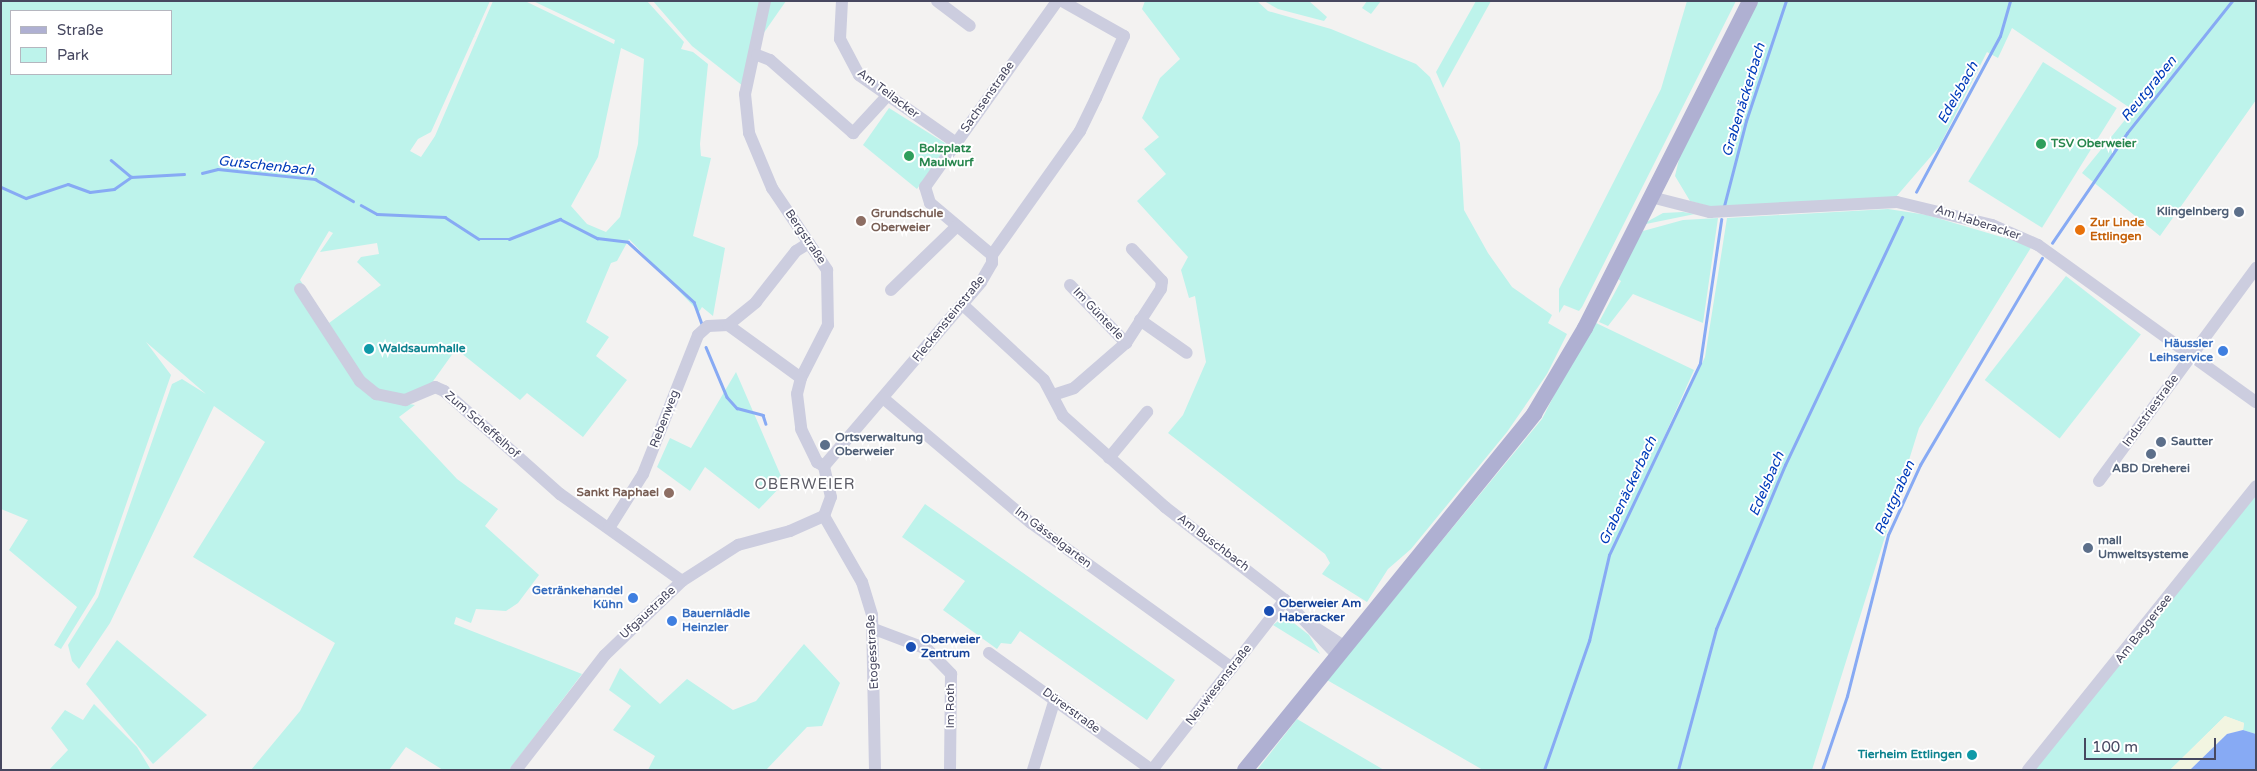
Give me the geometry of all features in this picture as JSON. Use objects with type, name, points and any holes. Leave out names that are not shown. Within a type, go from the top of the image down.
[{"type":"main road","points":[[1245,770],[1534,414],[1581,336],[1750,1]]},
{"type":"street","name":"Bergstraße","points":[[764,1],[757,55],[745,94],[749,133],[772,188],[827,270],[830,314],[801,378],[797,414],[801,429],[817,462],[824,466]]},
{"type":"street","name":"Am Teilacker","points":[[842,1],[837,25],[848,60],[887,96],[956,142]]},
{"type":"street","points":[[937,1],[970,26]]},
{"type":"street","name":"Sachsenstraße","points":[[992,255],[925,196],[925,187],[1057,1]]},
{"type":"street","name":"Fleckensteinstraße","points":[[824,466],[873,403],[882,398],[963,305],[992,263],[992,255],[1080,131],[1124,36],[1062,1]]},
{"type":"street","points":[[757,55],[770,60],[853,133],[887,96]]},
{"type":"street","name":"Am Haberacker","points":[[1651,197],[1710,212],[1876,201],[1923,205],[1963,216],[2038,245],[2256,402]]},
{"type":"street","points":[[891,290],[958,226]]},
{"type":"street","name":"Rebenweg","points":[[609,528],[639,482],[698,335],[708,326],[728,324],[756,302],[796,251],[809,243]]},
{"type":"street","name":"Im Günterle","points":[[1054,395],[1074,388],[1126,343],[1162,281],[1132,249]]},
{"type":"street","name":"Industriestraße","points":[[2099,481],[2256,268]]},
{"type":"street","name":"Im Günterle","points":[[1070,285],[1126,343]]},
{"type":"street","name":"Zum Scheffelhof","points":[[300,289],[360,381],[376,394],[405,400],[435,387],[444,391],[560,494],[682,581]]},
{"type":"street","name":"Am Buschbach","points":[[963,305],[1044,380],[1054,395],[1063,416],[1109,458],[1285,600],[1342,651]]},
{"type":"street","name":"Im Günterle","points":[[1140,320],[1187,353]]},
{"type":"street","points":[[728,324],[801,378]]},
{"type":"street","name":"Im Gässelgarten","points":[[882,398],[1031,523],[1232,668]]},
{"type":"street","points":[[1109,458],[1147,412]]},
{"type":"street","points":[[824,466],[831,497],[824,516]]},
{"type":"street","name":"Am Baggersee","points":[[2028,770],[2256,486]]},
{"type":"street","name":"Ufgaustraße","points":[[516,770],[605,655],[682,581],[738,545],[790,531],[824,516]]},
{"type":"street","name":"Etogesstraße","points":[[824,516],[862,582],[874,630],[875,770]]},
{"type":"street","name":"Neuwiesenstraße","points":[[1152,770],[1285,600]]},
{"type":"street","name":"Im Roth","points":[[874,630],[926,649],[951,674],[950,770]]},
{"type":"street","name":"Dürerstraße","points":[[989,653],[1152,770]]},
{"type":"street","points":[[1033,770],[1055,699]]},
{"type":"green space","points":[[1,1],[490,1],[431,132],[418,139],[410,151],[421,157],[435,136],[493,1],[525,1],[614,44],[615,40],[533,1],[647,1],[684,42],[681,49],[693,52],[708,64],[700,144],[701,156],[711,158],[693,236],[725,248],[713,316],[702,307],[699,312],[629,239],[617,261],[611,263],[586,322],[609,337],[596,356],[627,380],[583,437],[527,393],[520,400],[456,349],[431,384],[411,397],[375,398],[415,405],[399,417],[457,479],[498,509],[485,526],[539,575],[518,603],[506,611],[476,609],[471,623],[456,617],[454,624],[582,674],[509,770],[443,770],[406,747],[389,770],[251,770],[300,711],[335,643],[193,557],[265,442],[214,406],[110,623],[79,669],[72,661],[68,645],[98,597],[172,384],[182,379],[206,394],[146,342],[171,375],[95,594],[61,649],[54,645],[77,607],[9,550],[28,520],[1,509]],"holes":[[[621,48],[644,59],[638,144],[620,217],[606,232],[587,224],[571,206],[598,157]],[[329,231],[333,233],[320,252],[377,243],[379,254],[361,257],[357,262],[381,285],[329,323],[300,280]]]},
{"type":"green space","points":[[653,1],[760,1],[743,86],[692,46]]},
{"type":"green space","points":[[766,1],[786,1],[763,34]]},
{"type":"green space","points":[[1145,1],[1257,1],[1268,11],[1331,29],[1416,64],[1430,77],[1460,143],[1464,210],[1488,253],[1512,287],[1552,315],[1548,323],[1567,334],[1547,374],[1507,432],[1411,549],[1388,569],[1367,602],[1322,574],[1330,563],[1325,554],[1168,433],[1183,415],[1206,362],[1195,296],[1189,298],[1181,270],[1188,257],[1137,201],[1166,174],[1144,149],[1159,137],[1142,118],[1160,78],[1180,59],[1142,9]]},
{"type":"green space","points":[[1264,1],[1309,1],[1327,17],[1324,21],[1278,9]]},
{"type":"green space","points":[[1367,1],[1381,1],[1371,14],[1362,8]]},
{"type":"green space","points":[[1476,1],[1491,1],[1443,88],[1436,72]]},
{"type":"green space","points":[[1687,1],[1736,1],[1582,307],[1579,311],[1564,305],[1559,313],[1559,289],[1661,89]]},
{"type":"green space","points":[[1757,1],[2256,1],[2256,100],[2160,236],[2082,173],[2133,110],[2012,28],[1998,58],[1987,52],[1939,147],[1895,198],[1712,207],[1690,201],[1675,176],[1680,155]]},
{"type":"green space","name":"TSV Oberweier","points":[[2043,62],[2117,108],[2042,228],[1968,182]]},
{"type":"green space","name":"Bolzplatz Maulwurf","points":[[889,108],[948,145],[917,189],[863,145]]},
{"type":"green space","points":[[1888,209],[1927,215],[2032,246],[1919,428],[1812,770],[1483,770],[1327,680],[1542,419],[1592,321],[1694,370],[1623,529],[1705,357],[1727,218]]},
{"type":"green space","points":[[1683,212],[1695,214],[1641,225],[1663,213]]},
{"type":"green space","points":[[1718,218],[1703,323],[1633,294],[1608,326],[1599,322],[1621,281],[1615,277],[1643,231],[1683,220]]},
{"type":"green space","points":[[2066,276],[2141,334],[2060,439],[1985,380]]},
{"type":"green space","points":[[736,372],[784,483],[759,509],[705,467],[690,491],[657,467],[670,438],[691,448]]},
{"type":"green space","points":[[2256,495],[2256,734],[2243,730],[2244,723],[2225,716],[2170,770],[2034,770]]},
{"type":"green space","points":[[925,504],[1175,680],[1147,720],[1020,631],[1011,644],[1001,643],[997,649],[943,610],[965,581],[902,537]]},
{"type":"green space","points":[[1285,616],[1309,635],[1320,654],[1273,625]]},
{"type":"green space","points":[[117,640],[207,715],[153,764],[86,684]]},
{"type":"green space","points":[[804,644],[840,683],[822,726],[807,727],[766,770],[648,770],[655,756],[613,730],[631,706],[609,690],[620,668],[660,704],[687,679],[733,710],[756,701]]},
{"type":"green space","points":[[94,704],[137,747],[151,770],[49,770],[68,750],[51,728],[65,710],[83,720]]},
{"type":"green space","points":[[1297,719],[1384,770],[1257,770]]},
{"type":"sand","points":[[2225,716],[2244,723],[2243,730],[2227,734],[2190,770],[2170,770]]},
{"type":"water","points":[[2243,730],[2256,734],[2256,770],[2190,770],[2227,734]]},
{"type":"waterway","name":"Grabenäckerbach","points":[[1724,206],[1746,121],[1786,1]]},
{"type":"waterway","name":"Edelsbach","points":[[1916,192],[2000,36],[2010,1]]},
{"type":"waterway","name":"Reutgraben","points":[[2052,243],[2127,133],[2232,1]]},
{"type":"waterway","points":[[111,160],[131,177]]},
{"type":"waterway","name":"Gutschenbach","points":[[202,173],[218,169],[315,179],[353,201]]},
{"type":"waterway","name":"Gutschenbach","points":[[1,187],[26,198],[68,184],[90,192],[114,189],[131,177],[184,174]]},
{"type":"waterway","name":"Gutschenbach","points":[[361,205],[377,214],[445,217],[479,239],[509,239],[560,219],[597,238],[628,242],[694,302],[702,324]]},
{"type":"waterway","name":"Edelsbach","points":[[1678,770],[1716,629],[1785,465],[1902,217]]},
{"type":"waterway","name":"Grabenäckerbach","points":[[1544,770],[1589,641],[1609,555],[1700,363],[1721,220]]},
{"type":"waterway","name":"Reutgraben","points":[[1822,770],[1847,696],[1888,535],[1920,465],[2042,258]]},
{"type":"waterway","name":"Gutschenbach","points":[[706,347],[727,397],[737,408],[763,415],[766,424]]},
{"type":"place","name":"TSV Oberweier","points":[[2041,144]]},
{"type":"place","name":"Bolzplatz Maulwurf","points":[[909,156]]},
{"type":"place","name":"Klingelnberg","points":[[2239,212]]},
{"type":"place","name":"Grundschule Oberweier","points":[[861,221]]},
{"type":"place","name":"Zur Linde Ettlingen","points":[[2080,230]]},
{"type":"place","name":"Waldsaumhalle","points":[[369,349]]},
{"type":"place","name":"Häussler Leihservice","points":[[2223,351]]},
{"type":"place","name":"Sautter","points":[[2161,442]]},
{"type":"place","name":"Ortsverwaltung Oberweier","points":[[825,445]]},
{"type":"place","name":"ABD Dreherei","points":[[2151,454]]},
{"type":"place","name":"Sankt Raphael","points":[[669,493]]},
{"type":"place","name":"mall Umweltsysteme","points":[[2088,548]]},
{"type":"place","name":"Getränkehandel Kühn","points":[[633,598]]},
{"type":"place","name":"Oberweier Am Haberacker","points":[[1269,611]]},
{"type":"place","name":"Bauernlädle Heinzler","points":[[672,621]]},
{"type":"place","name":"Oberweier Zentrum","points":[[911,647]]},
{"type":"place","name":"Tierheim Ettlingen","points":[[1972,755]]},
{"type":"district","name":"OBERWEIER","points":[[805,485]]}]
